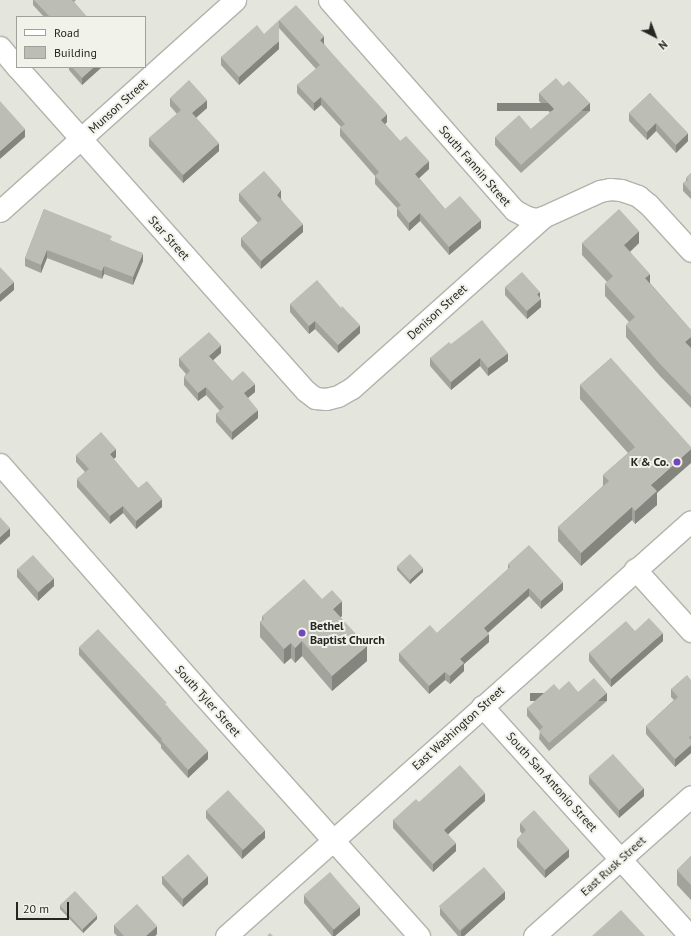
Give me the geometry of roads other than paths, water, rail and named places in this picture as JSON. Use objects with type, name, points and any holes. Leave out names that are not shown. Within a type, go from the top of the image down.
[{"type":"street","name":"Munson Street","points":[[0,211],[235,0]]},
{"type":"street","name":"South Fannin Street","points":[[329,0],[514,210],[527,217],[536,219],[600,191],[621,190],[638,196],[649,205],[691,251]]},
{"type":"street","name":"Star Street","points":[[0,47],[16,66]]},
{"type":"street","name":"Star Street","points":[[18,68],[306,391],[315,398],[326,399]]},
{"type":"street","name":"Denison Street","points":[[326,399],[338,396],[352,388],[543,217]]},
{"type":"street","name":"South Tyler Street","points":[[0,464],[333,842],[419,936]]},
{"type":"street","name":"East Washington Street","points":[[226,936],[333,842],[635,569],[691,521]]},
{"type":"street","points":[[635,569],[691,631]]},
{"type":"street","name":"South San Antonio Street","points":[[482,706],[690,936]]},
{"type":"street","name":"East Rusk Street","points":[[534,936],[691,796]]},
{"type":"place","name":"K & Co.","points":[[677,462]]},
{"type":"place","name":"Bethel Baptist Church","points":[[302,633]]}]
